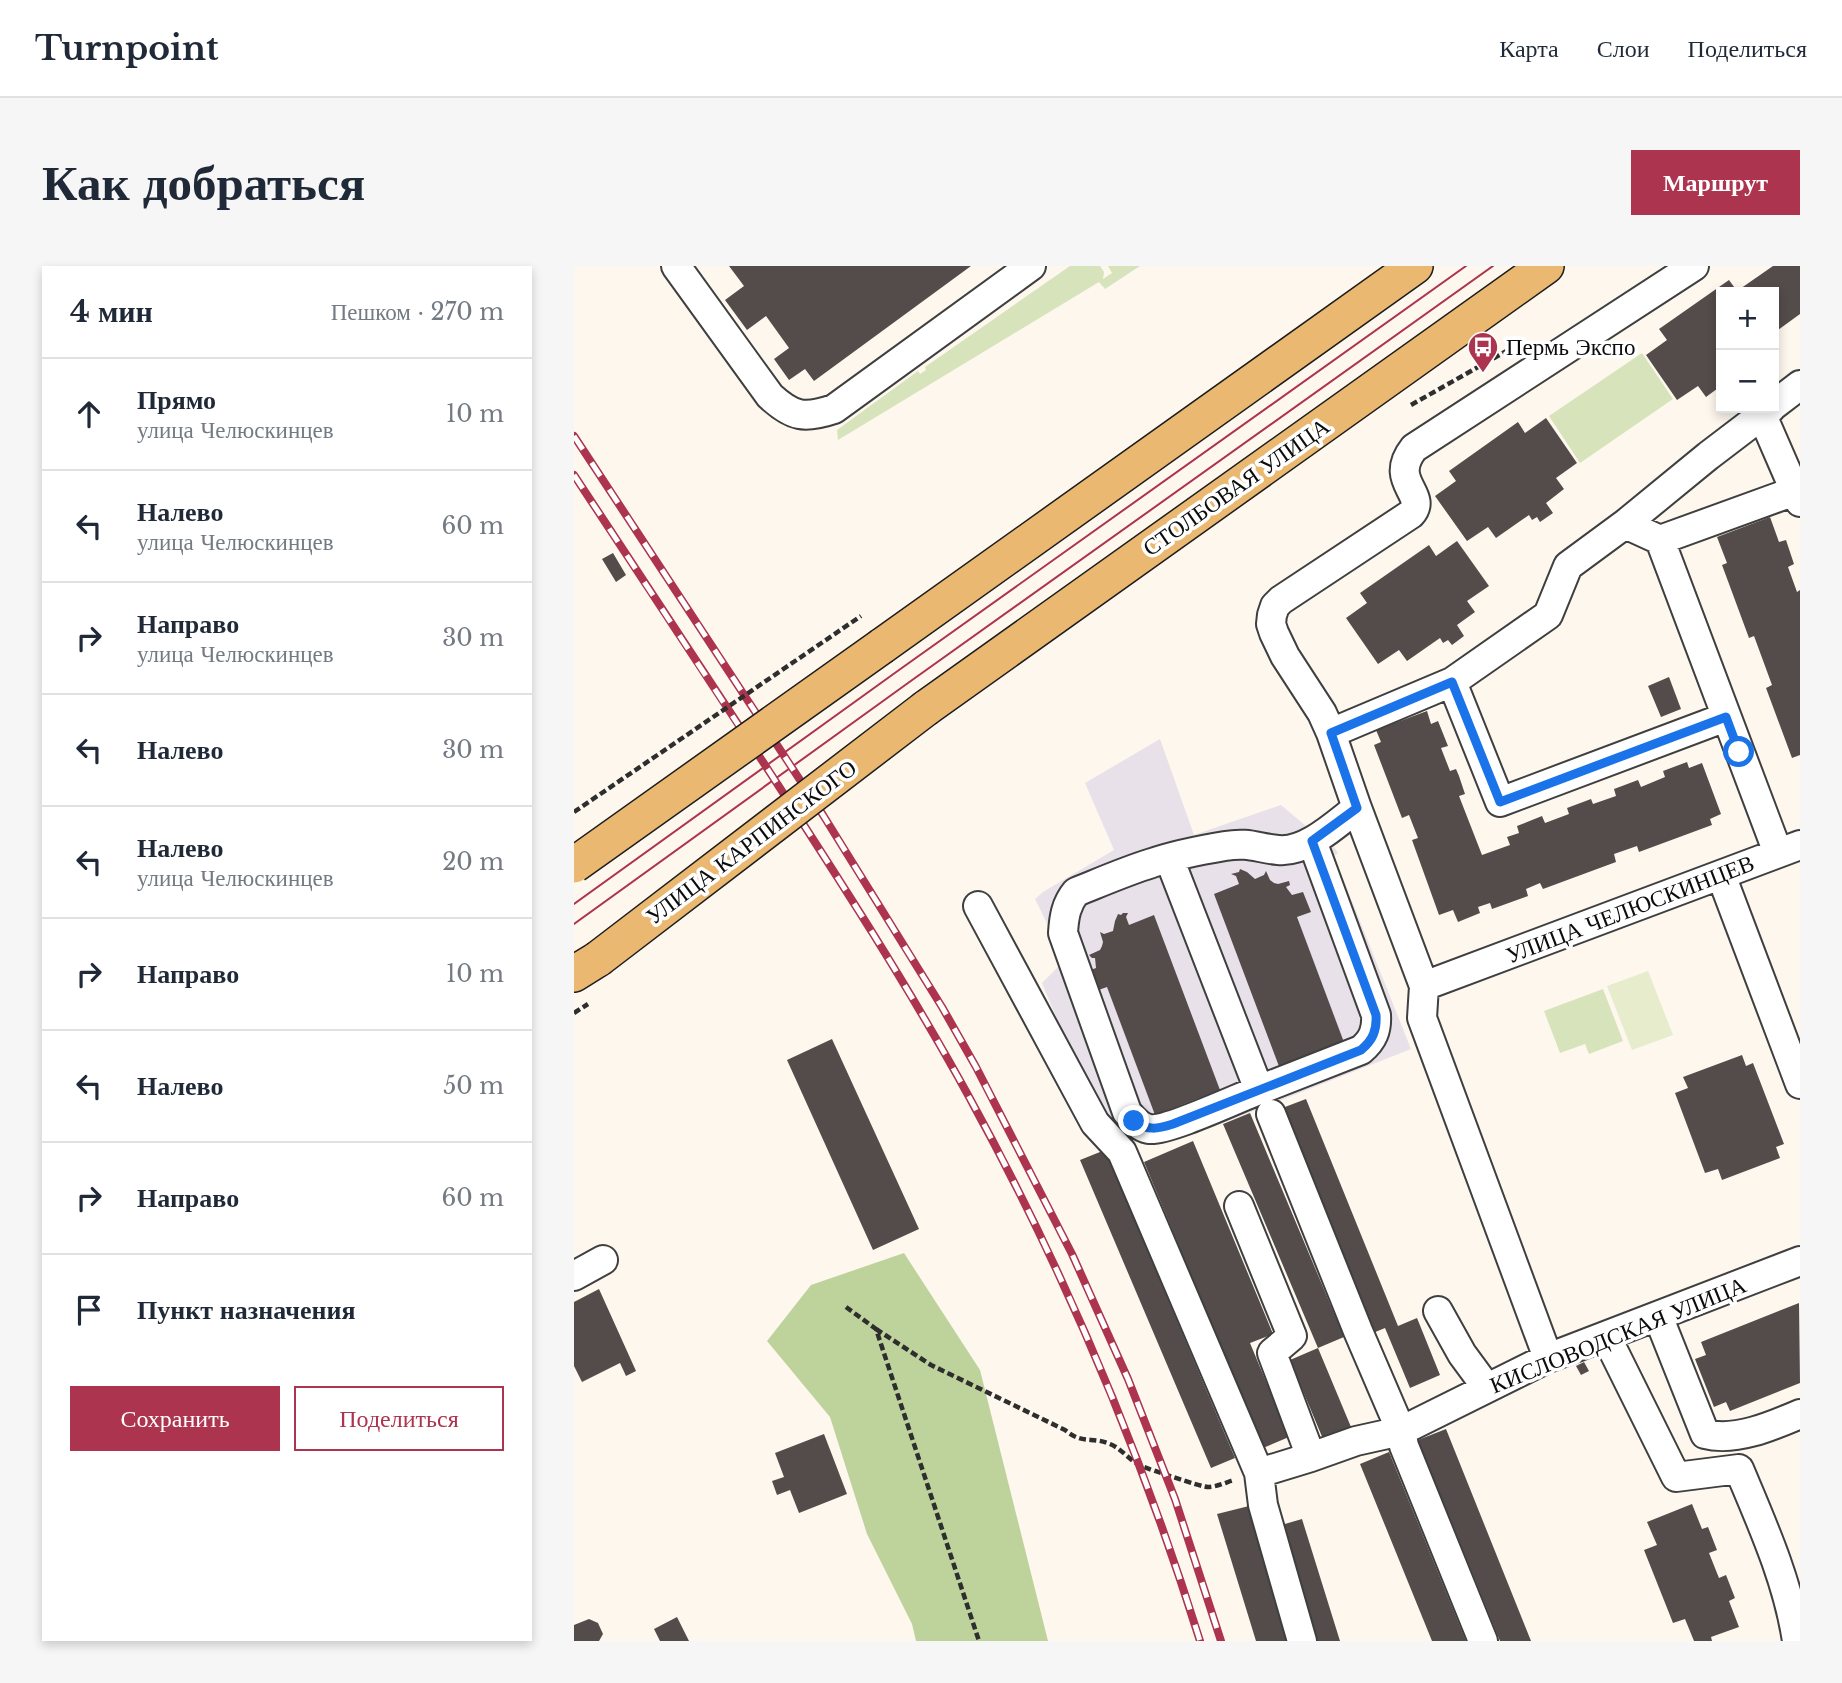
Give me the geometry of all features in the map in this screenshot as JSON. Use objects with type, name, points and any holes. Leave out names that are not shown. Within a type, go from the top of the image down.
[{"type":"main road","points":[[574,865],[1415,266]]},
{"type":"main road","name":"СТОЛБОВАЯ УЛИЦА","points":[[926,708],[1546,266]]},
{"type":"main road","name":"УЛИЦА КАРПИНСКОГО","points":[[586,967],[926,708]]},
{"type":"street","points":[[676,266],[770,396],[791,412],[802,415],[815,415],[834,409],[1031,266]]},
{"type":"street","points":[[1548,1358],[1422,1018],[1424,986],[1331,733],[1322,713],[1285,656],[1271,624],[1272,615],[1275,606],[1289,594],[1415,510],[1415,498],[1404,472],[1405,462],[1414,448],[1694,266]]},
{"type":"street","points":[[1779,401],[1800,385]]},
{"type":"street","points":[[1331,733],[1452,682],[1548,615],[1568,566],[1764,413]]},
{"type":"street","points":[[1625,524],[1660,540],[1798,497],[1770,413]]},
{"type":"street","name":"УЛИЦА ЧЕЛЮСКИНЦЕВ","points":[[1424,986],[1789,849],[1726,717],[1660,540]]},
{"type":"street","points":[[1452,682],[1500,802],[1726,717]]},
{"type":"street","points":[[1312,841],[1376,1015],[1374,1035],[1361,1050],[1265,1102],[1157,1129],[1140,1125],[1127,1112],[1063,933],[1063,922],[1070,899],[1076,892],[1169,858],[1240,844],[1291,850],[1312,841],[1357,808]]},
{"type":"street","points":[[1169,858],[1483,1641]]},
{"type":"street","points":[[1721,875],[1800,1084]]},
{"type":"street","points":[[978,906],[1095,1123],[1122,1152],[1259,1473],[1264,1505],[1302,1641]]},
{"type":"street","points":[[1239,1206],[1292,1336],[1272,1353],[1311,1457]]},
{"type":"street","points":[[574,1276],[603,1260]]},
{"type":"street","name":"КИСЛОВОДСКАЯ УЛИЦА","points":[[1259,1473],[1356,1441],[1401,1431],[1548,1358],[1800,1261]]},
{"type":"street","points":[[1438,1311],[1462,1354],[1488,1388]]},
{"type":"street","points":[[1658,1316],[1705,1434],[1720,1438],[1766,1428],[1800,1414]]},
{"type":"street","points":[[1606,1336],[1676,1477],[1739,1469],[1772,1546],[1794,1618],[1797,1641]]},
{"type":"path","points":[[1409,405],[1516,346]]},
{"type":"path","points":[[574,811],[861,616]]},
{"type":"path","points":[[846,1307],[931,1365],[1065,1430],[1073,1437],[1081,1441],[1106,1442],[1119,1448],[1139,1465],[1208,1488]]},
{"type":"path","points":[[876,1329],[979,1641]]},
{"type":"shaded area","points":[[1160,739],[1194,835],[1281,805],[1334,847],[1338,853],[1334,856],[1411,1049],[1210,1128],[1130,1143],[1093,1106],[1042,983],[1065,960],[1035,899],[1114,850],[1085,783]]},
{"type":"green space","points":[[1070,266],[1100,266],[1104,272],[1103,279],[1112,273],[1108,266],[1140,266],[1105,289],[1099,282],[838,440],[837,430],[918,371],[920,374],[926,370],[925,367]]},
{"type":"green space","points":[[1642,353],[1673,399],[1580,463],[1549,416]]},
{"type":"green space","points":[[1648,971],[1673,1035],[1632,1050],[1607,986]]},
{"type":"green space","points":[[1603,989],[1623,1041],[1589,1054],[1585,1044],[1560,1053],[1544,1011]]},
{"type":"green space","points":[[904,1253],[980,1370],[1048,1641],[916,1641],[912,1624],[867,1534],[830,1417],[767,1341],[811,1285]]},
{"type":"building","points":[[729,266],[971,266],[814,381],[805,369],[789,380],[774,359],[789,348],[766,316],[747,330],[725,300],[744,286]]},
{"type":"building","points":[[1773,266],[1800,266],[1800,314],[1779,329],[1779,287],[1743,287]]},
{"type":"building","points":[[1729,280],[1734,287],[1719,287]]},
{"type":"building","points":[[1716,289],[1716,390],[1706,397],[1698,386],[1677,400],[1646,355],[1667,340],[1659,329]]},
{"type":"building","points":[[1546,418],[1577,463],[1556,478],[1564,489],[1546,503],[1553,513],[1540,522],[1537,517],[1532,520],[1529,515],[1496,538],[1488,527],[1467,541],[1435,496],[1456,481],[1449,471],[1518,422],[1525,433]]},
{"type":"building","points":[[1770,517],[1779,542],[1786,540],[1794,564],[1788,567],[1797,592],[1800,590],[1800,755],[1792,758],[1766,688],[1772,685],[1754,636],[1749,638],[1722,565],[1727,563],[1717,537]]},
{"type":"building","points":[[1457,541],[1489,586],[1467,601],[1475,612],[1457,625],[1464,636],[1452,645],[1448,640],[1443,643],[1440,638],[1407,661],[1399,650],[1378,664],[1346,618],[1367,603],[1360,593],[1429,545],[1436,556]]},
{"type":"building","points":[[613,553],[626,575],[616,582],[602,559]]},
{"type":"building","points":[[1669,677],[1681,709],[1661,717],[1648,686]]},
{"type":"building","points":[[1427,711],[1431,724],[1438,721],[1448,746],[1441,748],[1450,771],[1456,769],[1459,776],[1465,794],[1459,796],[1482,855],[1510,845],[1507,837],[1519,833],[1517,826],[1542,816],[1545,823],[1569,814],[1567,808],[1591,799],[1593,804],[1616,796],[1614,789],[1638,780],[1641,787],[1665,777],[1663,771],[1687,762],[1689,768],[1702,763],[1721,814],[1710,819],[1712,825],[1639,852],[1637,846],[1614,854],[1616,862],[1543,889],[1540,883],[1526,889],[1528,896],[1492,909],[1490,903],[1478,907],[1480,913],[1458,922],[1453,910],[1439,915],[1412,840],[1418,838],[1409,815],[1402,818],[1374,745],[1381,742],[1376,730]]},
{"type":"building","points":[[1240,869],[1255,879],[1266,871],[1274,883],[1289,881],[1290,885],[1286,887],[1292,895],[1303,892],[1311,912],[1297,917],[1345,1045],[1280,1069],[1214,894],[1239,884],[1236,876],[1231,874],[1239,872]]},
{"type":"building","points":[[1128,913],[1126,917],[1129,925],[1154,915],[1220,1090],[1155,1115],[1107,987],[1093,992],[1085,972],[1096,968],[1095,958],[1089,955],[1100,950],[1102,946],[1100,932],[1104,934],[1113,931],[1118,914]]},
{"type":"building","points":[[832,1039],[919,1229],[873,1250],[787,1060]]},
{"type":"building","points":[[1742,1055],[1746,1066],[1753,1063],[1784,1144],[1776,1147],[1780,1158],[1722,1180],[1718,1169],[1705,1173],[1675,1093],[1688,1088],[1683,1077]]},
{"type":"building","points":[[1306,1099],[1398,1326],[1417,1318],[1440,1375],[1410,1388],[1385,1328],[1368,1335],[1277,1110]]},
{"type":"building","points":[[1250,1113],[1344,1337],[1318,1348],[1223,1124]]},
{"type":"building","points":[[1193,1141],[1273,1334],[1250,1343],[1289,1437],[1263,1448],[1144,1162]]},
{"type":"building","points":[[1105,1150],[1235,1458],[1211,1468],[1080,1160]]},
{"type":"building","points":[[599,1289],[636,1371],[626,1376],[620,1363],[582,1382],[574,1366],[574,1302]]},
{"type":"building","points":[[1799,1303],[1800,1383],[1730,1411],[1726,1402],[1714,1407],[1695,1359],[1706,1355],[1701,1342]]},
{"type":"building","points":[[1318,1348],[1351,1427],[1323,1439],[1290,1360]]},
{"type":"building","points":[[1584,1362],[1589,1371],[1581,1375],[1576,1366]]},
{"type":"building","points":[[1446,1429],[1531,1641],[1500,1641],[1418,1440]]},
{"type":"building","points":[[824,1434],[847,1494],[799,1513],[790,1490],[777,1495],[772,1481],[784,1477],[775,1453]]},
{"type":"building","points":[[1389,1452],[1466,1641],[1432,1641],[1360,1464]]},
{"type":"building","points":[[1692,1504],[1702,1529],[1708,1527],[1717,1550],[1709,1553],[1719,1578],[1726,1575],[1735,1598],[1729,1601],[1739,1627],[1711,1637],[1712,1641],[1694,1641],[1685,1619],[1673,1623],[1644,1550],[1657,1545],[1647,1522]]},
{"type":"building","points":[[1249,1506],[1290,1641],[1256,1641],[1217,1514]]},
{"type":"building","points":[[1302,1519],[1340,1641],[1314,1641],[1278,1526]]},
{"type":"building","points":[[677,1617],[689,1641],[660,1641],[654,1629]]},
{"type":"building","points":[[589,1619],[598,1623],[603,1634],[599,1641],[574,1641],[574,1625]]},
{"type":"tram line","points":[[574,904],[1466,266]]},
{"type":"tram line","points":[[574,924],[1493,266]]},
{"type":"railway","points":[[574,436],[823,815],[976,1067],[1072,1254],[1128,1379],[1175,1499],[1221,1641]]},
{"type":"railway","points":[[574,475],[844,887],[920,1011],[1003,1160],[1098,1362],[1152,1500],[1200,1641]]},
{"type":"place","name":"Пермь Экспо","points":[[1483,374]]},
{"type":"route","points":[[1134,1121],[1148,1129],[1173,1124],[1361,1050],[1374,1035],[1376,1015],[1312,841],[1357,808],[1331,733],[1452,682],[1500,802],[1726,717],[1739,752]]}]
